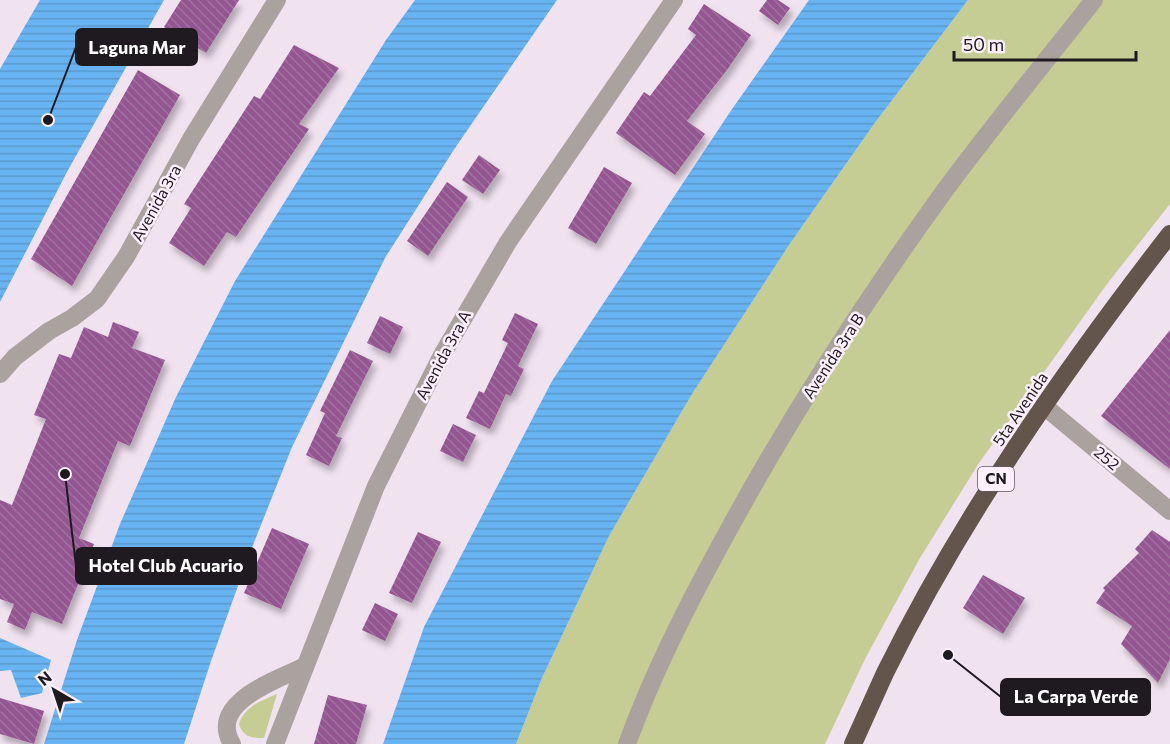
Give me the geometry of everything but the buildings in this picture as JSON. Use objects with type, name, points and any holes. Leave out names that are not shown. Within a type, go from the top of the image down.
[{"type":"highway","name":"5ta Avenida","points":[[853,744],[885,673],[947,559],[1044,406],[1170,234]]},
{"type":"street","name":"Avenida 3ra","points":[[0,374],[15,357],[49,331],[98,299],[121,265],[191,139],[277,0]]},
{"type":"street","name":"Avenida 3ra A","points":[[275,744],[376,486],[466,311],[508,242],[674,0]]},
{"type":"street","name":"Avenida 3ra B","points":[[627,744],[663,656],[714,557],[764,464],[822,371],[941,196],[1094,0]]},
{"type":"street","name":"252","points":[[1044,406],[1170,511]]},
{"type":"street","points":[[232,744],[226,735],[227,720],[232,709],[243,697],[305,666]]},
{"type":"green space","points":[[968,0],[1170,0],[1170,204],[1107,284],[979,463],[920,558],[865,659],[825,744],[516,744],[542,678],[609,536],[692,394],[789,245],[874,124]]},
{"type":"green space","points":[[277,694],[264,738],[245,734],[239,724],[249,708]]},
{"type":"water","points":[[40,0],[164,0],[68,170],[0,302],[0,69]]},
{"type":"water","points":[[415,0],[557,0],[455,148],[385,258],[292,447],[249,555],[184,744],[44,744],[77,640],[120,524],[176,397],[235,281],[386,40]]},
{"type":"water","points":[[809,0],[968,0],[874,124],[789,245],[692,394],[609,536],[542,678],[516,744],[383,744],[424,627],[552,381],[730,112]]},
{"type":"water","points":[[0,638],[51,660],[42,693],[21,698],[11,670],[0,671]]},
{"type":"place","name":"Laguna Mar","points":[[48,120]]},
{"type":"place","name":"Hotel Club Acuario","points":[[65,474]]},
{"type":"place","name":"La Carpa Verde","points":[[948,655]]}]
